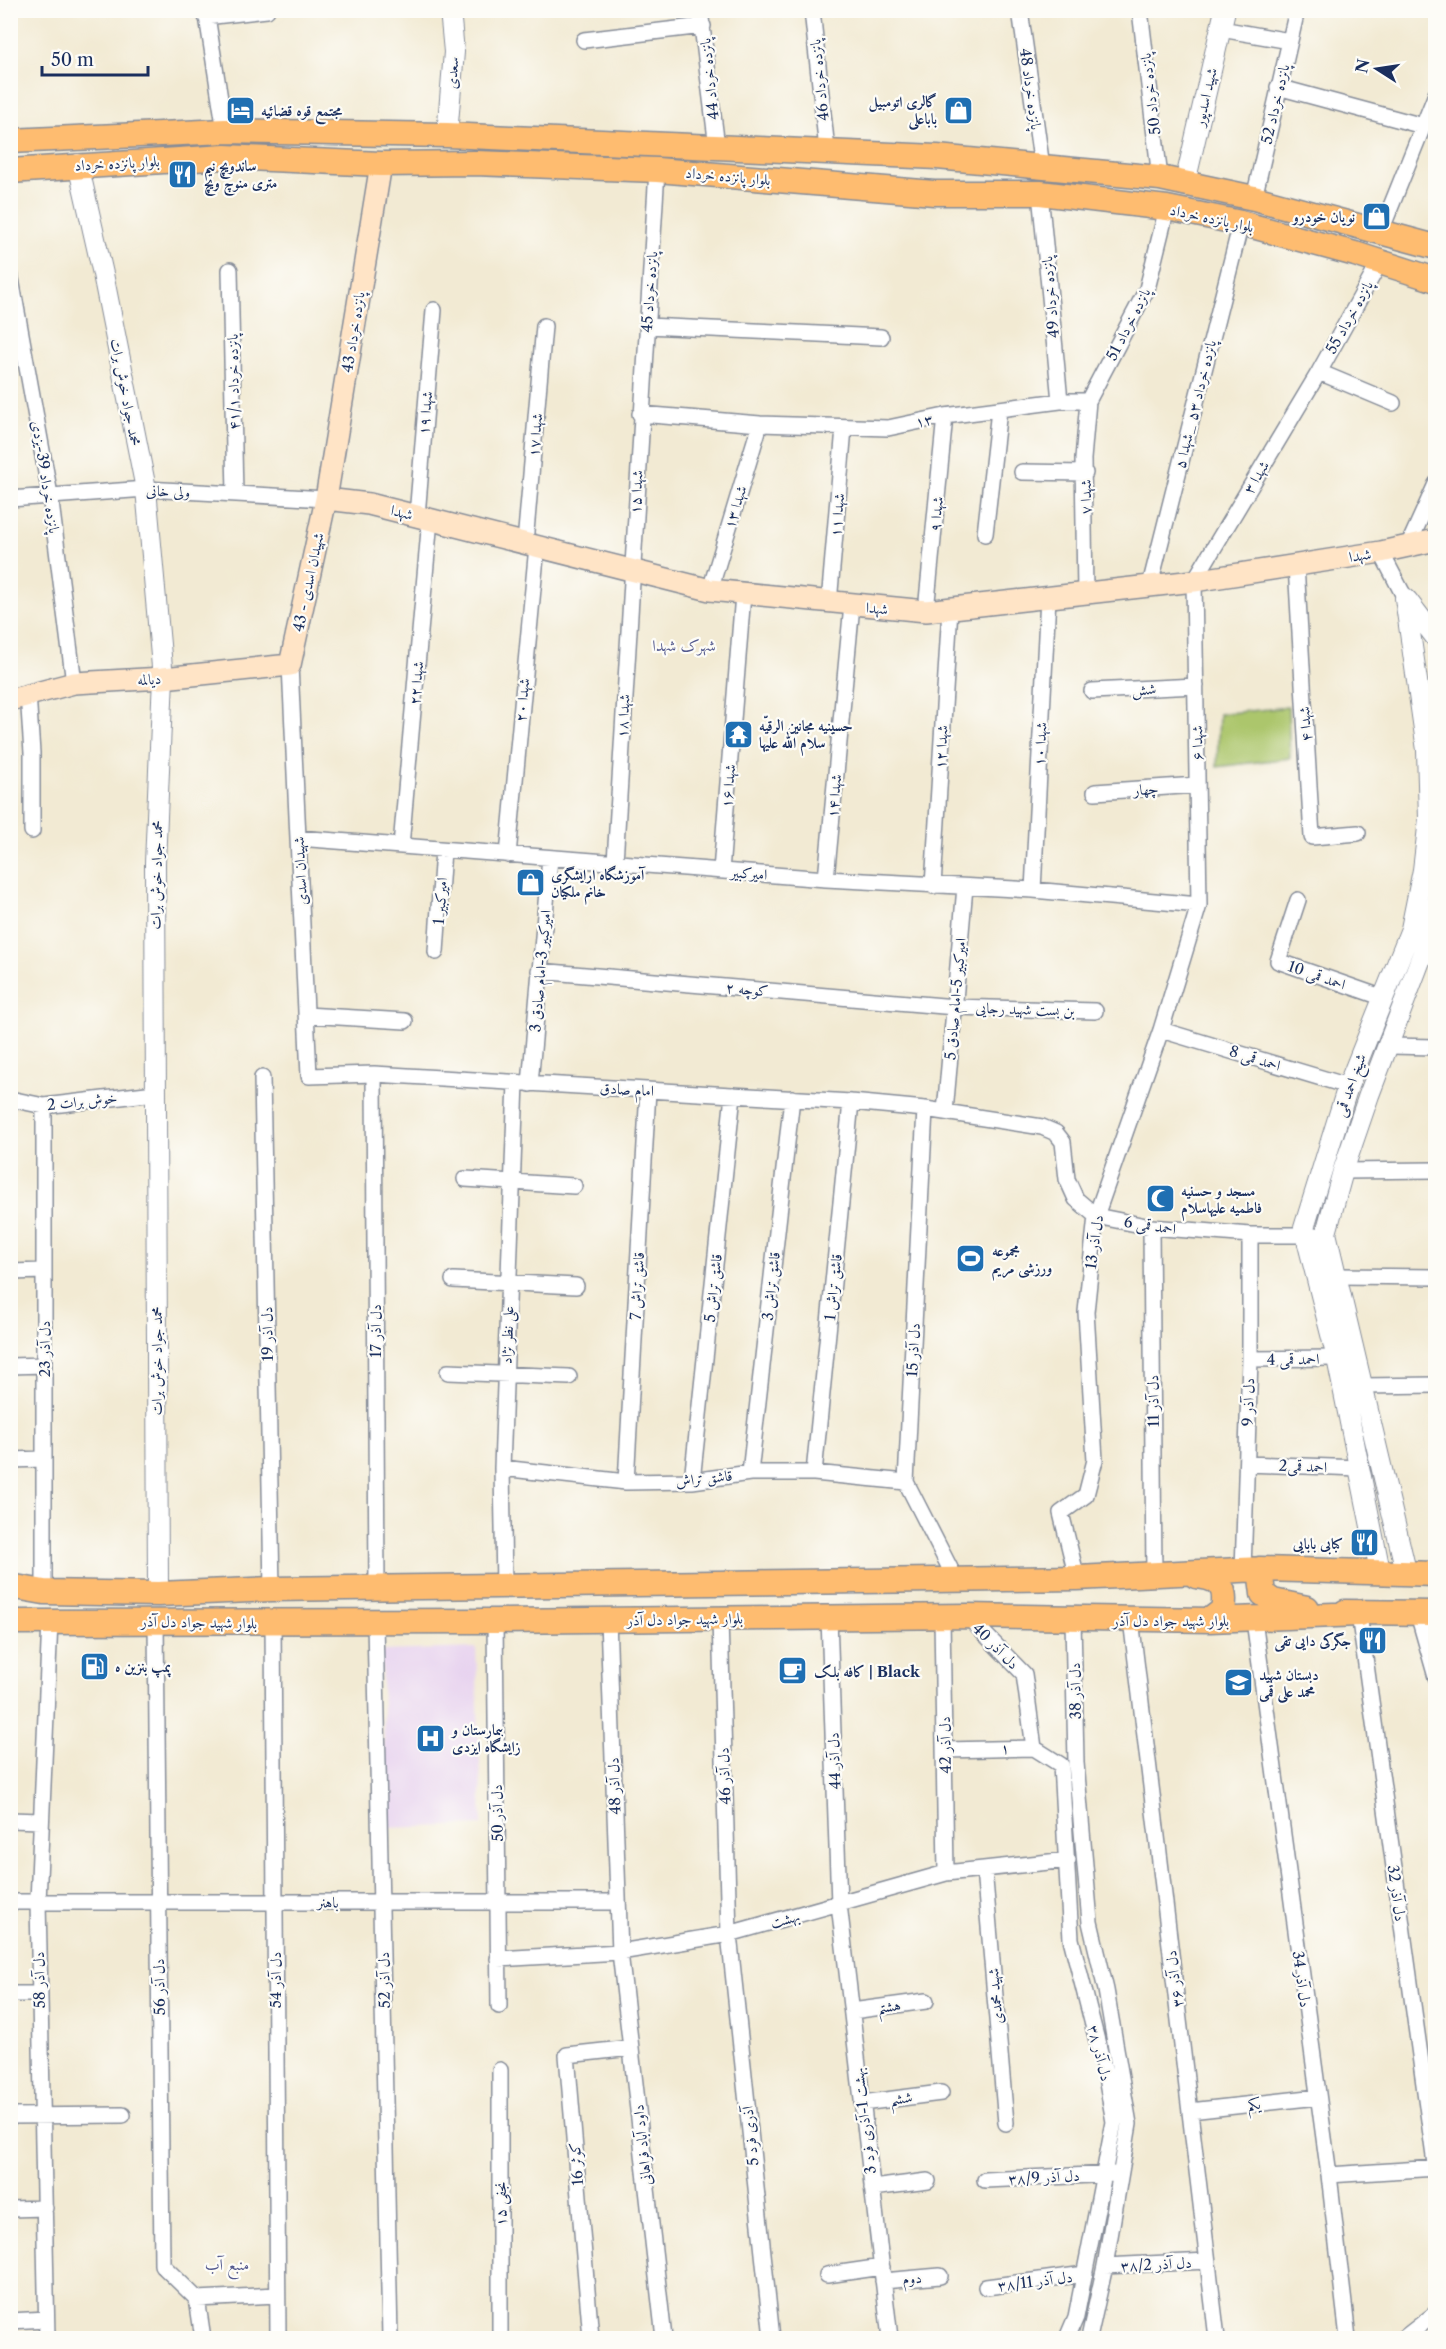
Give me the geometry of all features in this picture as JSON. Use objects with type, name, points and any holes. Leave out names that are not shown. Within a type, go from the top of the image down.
[{"type":"main road","name":"بلوار پانزده خرداد","points":[[10,141],[225,131],[447,135],[827,150],[937,157],[1160,178],[1254,198],[1436,247]]},
{"type":"main road","name":"بلوار پانزده خرداد","points":[[10,171],[78,164],[225,157],[381,164],[475,163],[657,171],[934,193],[1040,193],[1167,208],[1241,223],[1436,280]]},
{"type":"main road","name":"پانزده خرداد 43","points":[[326,499],[381,164]]},
{"type":"main road","name":"شهدا","points":[[326,499],[369,504],[710,590],[926,611],[1194,581],[1380,552],[1436,540]]},
{"type":"main road","name":"شهیدان اسدی - 43","points":[[290,665],[326,499]]},
{"type":"main road","name":"دیالمه","points":[[19,697],[74,683],[163,678],[290,665]]},
{"type":"main road","name":"بلوار شهید جواد دل آذر","points":[[22,1587],[158,1594],[272,1589],[1077,1578],[1182,1575],[1251,1569],[1406,1571],[1436,1574]]},
{"type":"main road","points":[[1251,1569],[1263,1594],[1273,1601],[1359,1614],[1427,1613]]},
{"type":"main road","points":[[1182,1575],[1201,1576],[1220,1584],[1226,1595],[1223,1610],[1210,1620]]},
{"type":"main road","points":[[10,1613],[50,1621]]},
{"type":"main road","name":"بلوار شهید جواد دل آذر","points":[[10,1622],[375,1622],[967,1616],[1254,1620],[1359,1614]]},
{"type":"street","points":[[225,131],[206,14],[267,10]]},
{"type":"street","name":"سعدی","points":[[447,135],[454,52],[450,10]]},
{"type":"street","name":"پانزده خرداد 46","points":[[812,10],[827,150]]},
{"type":"street","name":"پانزده خرداد 48","points":[[1020,10],[1041,167]]},
{"type":"street","name":"پانزده خرداد 50","points":[[1140,10],[1160,178]]},
{"type":"street","name":"پانزده خرداد 52","points":[[1254,198],[1297,10]]},
{"type":"street","points":[[584,40],[702,18]]},
{"type":"street","name":"پانزده خرداد 44","points":[[702,18],[717,147]]},
{"type":"street","points":[[1223,20],[1290,41]]},
{"type":"street","name":"شهید اسدپور","points":[[1185,183],[1223,20]]},
{"type":"street","points":[[1278,87],[1423,126]]},
{"type":"street","points":[[1382,231],[1436,94]]},
{"type":"street","name":"محمد جواد خوش برات","points":[[78,164],[103,274],[146,489],[163,678],[155,863],[154,1093],[158,1594]]},
{"type":"street","name":"پانزده خرداد 45","points":[[640,414],[657,171]]},
{"type":"street","name":"پانزده خرداد 49","points":[[1040,193],[1060,401]]},
{"type":"street","name":"پانزده خرداد 51","points":[[1088,401],[1147,289],[1167,208]]},
{"type":"street","name":"پانزده خرداد ۵۳ _شهدا ۵","points":[[1150,585],[1241,223]]},
{"type":"street","name":"پانزده خرداد 55","points":[[1319,372],[1380,262]]},
{"type":"street","name":"پانزده خرداد ۴۱/۱","points":[[230,270],[235,495]]},
{"type":"street","name":"پانزده خرداد 39-یزدی","points":[[10,273],[50,495],[74,683]]},
{"type":"street","name":"شهدا ۱۹","points":[[424,518],[434,310]]},
{"type":"street","name":"شهدا ۱۷","points":[[531,545],[544,326]]},
{"type":"street","points":[[647,326],[881,337]]},
{"type":"street","points":[[1319,372],[1393,403]]},
{"type":"street","name":"شهدا ۳","points":[[1194,581],[1319,372]]},
{"type":"street","name":"۱۳","points":[[640,414],[760,424],[888,428],[945,416],[1060,401],[1088,401]]},
{"type":"street","name":"شهدا ۷","points":[[1085,593],[1085,473],[1088,401]]},
{"type":"street","points":[[985,534],[999,410]]},
{"type":"street","name":"شهدا ۱۵","points":[[632,570],[640,414]]},
{"type":"street","name":"شهدا ۹","points":[[926,611],[945,416]]},
{"type":"street","name":"شهدا ۱۳","points":[[710,590],[760,424]]},
{"type":"street","name":"شهدا ۱۱","points":[[830,603],[844,428]]},
{"type":"street","points":[[1022,472],[1085,473]]},
{"type":"street","points":[[1408,546],[1436,483]]},
{"type":"street","name":"ولی خانی","points":[[10,499],[146,489],[326,499]]},
{"type":"street","name":"شهدا ۲۲","points":[[401,846],[424,518]]},
{"type":"street","name":"شهدا ۲۰","points":[[508,855],[531,545]]},
{"type":"street","name":"شیخ احمد قمی","points":[[1380,552],[1405,598],[1436,638]]},
{"type":"street","name":"شهدا ۴","points":[[1296,565],[1312,837],[1358,833]]},
{"type":"street","name":"شهدا ۱۸","points":[[615,862],[632,570]]},
{"type":"street","name":"شهدا ۶","points":[[1194,581],[1199,905]]},
{"type":"street","name":"شهدا ۱۶","points":[[721,871],[743,594]]},
{"type":"street","name":"شهدا ۱۰","points":[[1033,890],[1048,597]]},
{"type":"street","name":"شیخ احمد قمی","points":[[1380,1571],[1337,1358],[1304,1228],[1348,1086],[1411,928],[1429,871],[1427,750],[1405,598]]},
{"type":"street","name":"شهدا ۱۴","points":[[826,879],[852,605]]},
{"type":"street","name":"شهدا ۱۲","points":[[933,886],[950,609]]},
{"type":"street","name":"شهیدان اسدی","points":[[290,665],[309,1077]]},
{"type":"street","name":"شش","points":[[1092,691],[1196,686]]},
{"type":"street","points":[[19,697],[32,753],[32,831]]},
{"type":"street","name":"چهار","points":[[1095,792],[1197,785]]},
{"type":"street","name":"امیرکبیر","points":[[298,838],[826,879],[1033,890],[1199,905]]},
{"type":"street","name":"امیرکبیر 1","points":[[436,952],[443,849]]},
{"type":"street","name":"امیرکبیر 3-امام صادق 3","points":[[523,1083],[539,971],[550,858]]},
{"type":"street","name":"امیرکبیر 5-امام صادق 5","points":[[945,1112],[965,886]]},
{"type":"street","name":"احمد قمی 10","points":[[1299,900],[1278,961],[1384,998]]},
{"type":"street","name":"شیخ احمد قمی","points":[[1406,1571],[1326,1233],[1343,1171],[1369,1095],[1432,938],[1436,903]]},
{"type":"street","name":"دل آذر 13","points":[[1077,1578],[1061,1513],[1086,1495],[1095,1460],[1086,1312],[1096,1216],[1161,1029],[1199,905]]},
{"type":"street","name":"کوچه ۲","points":[[539,971],[954,1007]]},
{"type":"street","name":"بن بست شهید رجایی","points":[[954,1007],[1095,1011]]},
{"type":"street","points":[[306,1015],[405,1021]]},
{"type":"street","name":"احمد قمی 8","points":[[1161,1029],[1348,1086]]},
{"type":"street","points":[[1390,1046],[1436,1047]]},
{"type":"street","name":"امام صادق","points":[[309,1077],[374,1074],[792,1098],[945,1112]]},
{"type":"street","name":"دل آذر 17","points":[[374,1074],[377,1588]]},
{"type":"street","name":"دل آذر 19","points":[[262,1078],[272,1589]]},
{"type":"street","name":"علی نظر نژاد","points":[[504,1587],[502,1468],[512,1181],[523,1083]]},
{"type":"street","name":"قاشق تراش 7","points":[[626,1482],[648,1090]]},
{"type":"street","name":"خوش برات 2","points":[[10,1099],[44,1106],[154,1093]]},
{"type":"street","name":"قاشق تراش 5","points":[[692,1482],[733,1095]]},
{"type":"street","name":"قاشق تراش 3","points":[[750,1473],[792,1098]]},
{"type":"street","name":"قاشق تراش 1","points":[[814,1473],[851,1102]]},
{"type":"street","name":"دل آذر 23","points":[[22,1587],[44,1459],[44,1106]]},
{"type":"street","name":"دل آذر 15","points":[[925,1109],[906,1482],[956,1580]]},
{"type":"street","points":[[945,1112],[1042,1127],[1056,1133],[1063,1142],[1068,1179],[1076,1199],[1096,1216]]},
{"type":"street","points":[[1343,1171],[1436,1170]]},
{"type":"street","points":[[465,1179],[574,1186]]},
{"type":"street","name":"احمد قمی 6","points":[[1096,1216],[1151,1227],[1250,1235],[1305,1236],[1326,1233]]},
{"type":"street","name":"دل آذر 11","points":[[1151,1227],[1154,1576]]},
{"type":"street","name":"دل آذر 9","points":[[1250,1235],[1250,1359],[1246,1464],[1251,1569]]},
{"type":"street","points":[[10,1272],[44,1271]]},
{"type":"street","points":[[1336,1276],[1436,1276]]},
{"type":"street","points":[[453,1280],[576,1286]]},
{"type":"street","name":"احمد قمی 4","points":[[1250,1359],[1337,1358]]},
{"type":"street","points":[[10,1365],[44,1365]]},
{"type":"street","points":[[448,1372],[569,1377]]},
{"type":"street","points":[[1363,1386],[1436,1385]]},
{"type":"street","points":[[10,1460],[44,1459]]},
{"type":"street","name":"احمد قمی2","points":[[1246,1464],[1360,1468]]},
{"type":"street","name":"قاشق تراش","points":[[502,1468],[626,1482],[692,1482],[750,1473],[814,1473],[906,1482]]},
{"type":"street","points":[[1376,1547],[1381,1552],[1389,1554],[1396,1549],[1398,1541]]},
{"type":"street","points":[[1427,1613],[1436,1677]]},
{"type":"street","name":"دل آذر 32","points":[[1359,1614],[1435,2169]]},
{"type":"street","name":"دل آذر 40","points":[[967,1616],[1024,1674],[1034,1748]]},
{"type":"street","name":"دل آذر 42","points":[[942,1617],[946,1873]]},
{"type":"street","name":"دل آذر 44","points":[[829,1618],[839,1904]]},
{"type":"street","name":"دل آذر 46","points":[[720,1619],[729,1934]]},
{"type":"street","name":"دل آذر 38","points":[[1068,1764],[1074,1619]]},
{"type":"street","name":"دل آذر ۳۶","points":[[1131,1619],[1217,2338]]},
{"type":"street","name":"دل آذر 48","points":[[608,1620],[620,1952]]},
{"type":"street","name":"دل آذر 34","points":[[1254,1620],[1329,2175],[1348,2338]]},
{"type":"street","name":"دل آذر 58","points":[[46,2338],[39,1902],[50,1621]]},
{"type":"street","name":"دل آذر 56","points":[[156,1621],[162,2265],[197,2299]]},
{"type":"street","name":"دل آذر 50","points":[[495,1621],[499,2006]]},
{"type":"street","name":"دل آذر 54","points":[[273,1622],[278,2338]]},
{"type":"street","name":"دل آذر 52","points":[[375,1622],[390,2338]]},
{"type":"street","points":[[1034,1748],[1068,1764]]},
{"type":"street","name":"۱","points":[[945,1750],[1034,1748]]},
{"type":"street","name":"دل آذر ۳۸","points":[[1068,1764],[1071,1939],[1105,2072],[1114,2122],[1105,2266],[1089,2338]]},
{"type":"street","name":"دل آذر ۳۸","points":[[1067,2338],[1076,2317],[1112,2174],[1129,2124],[1106,1990],[1096,1958],[1068,1764]]},
{"type":"street","points":[[10,1820],[41,1821]]},
{"type":"street","name":"بهشت","points":[[498,1959],[620,1952],[729,1934],[946,1873],[1068,1860]]},
{"type":"street","name":"شهید محمدی","points":[[984,1869],[1006,2123]]},
{"type":"street","name":"باهنر","points":[[10,1902],[158,1901],[498,1905],[618,1902]]},
{"type":"street","name":"بهشت 1-آذری فرد 3","points":[[839,1904],[890,2338]]},
{"type":"street","name":"آذری فرد 5","points":[[729,1934],[772,2338]]},
{"type":"street","name":"داود آباد فراهانی","points":[[620,1952],[664,2338]]},
{"type":"street","points":[[10,1994],[39,1994]]},
{"type":"street","name":"هشتم","points":[[852,2011],[926,2001]]},
{"type":"street","name":"کوثر 16","points":[[591,2338],[567,2055],[631,2048]]},
{"type":"street","name":"۱۵ نجفی","points":[[500,2070],[500,2338]]},
{"type":"street","name":"ششم","points":[[862,2103],[941,2093]]},
{"type":"street","name":"یکم","points":[[1190,2111],[1318,2097]]},
{"type":"street","points":[[10,2116],[123,2115]]},
{"type":"street","points":[[1329,2175],[1435,2169]]},
{"type":"street","name":"دل آذر ۳۸/9","points":[[985,2180],[1112,2174]]},
{"type":"street","points":[[872,2188],[928,2181]]},
{"type":"street","points":[[10,2209],[45,2208]]},
{"type":"street","name":"دل آذر ۳۸/2","points":[[1105,2266],[1208,2261]]},
{"type":"street","points":[[827,2274],[882,2274]]},
{"type":"street","name":"دوم","points":[[882,2274],[940,2276]]},
{"type":"street","name":"دل آذر ۳۸/11","points":[[986,2287],[1085,2274]]},
{"type":"street","points":[[203,2338],[197,2299],[278,2295]]},
{"type":"street","points":[[1404,2338],[1436,2313]]},
{"type":"street","points":[[10,2321],[46,2319]]},
{"type":"shaded area","name":"بیمارستان و زایشگاه ایزدی","points":[[476,1648],[482,1825],[387,1828],[381,1651]]},
{"type":"green space","points":[[1288,707],[1290,758],[1217,767],[1219,714]]},
{"type":"place","name":"مجتمع قوه قضائیه","points":[[240,110]]},
{"type":"place","name":"گالری اتومبیل باباعلی","points":[[958,110]]},
{"type":"place","name":"ساندویچ نیم متری منوچ ویچ","points":[[183,174]]},
{"type":"place","name":"نویان خودرو","points":[[1376,216]]},
{"type":"place","name":"حسینیه مجانین الرقیّه سلام الله علیها","points":[[738,734]]},
{"type":"place","name":"آموزشگاه ارایشگری خانم ملکیان","points":[[530,883]]},
{"type":"place","name":"مسجد و حسنیه فاطمیه علیهاسلام","points":[[1160,1199]]},
{"type":"place","name":"مجموعه ورزشی مریم","points":[[971,1259]]},
{"type":"place","name":"کبابی بابایی","points":[[1364,1543]]},
{"type":"place","name":"جگرکی دایی تقی","points":[[1372,1640]]},
{"type":"place","name":"پمپ بنزین ه","points":[[94,1666]]},
{"type":"place","name":"کافه بلک | Black","points":[[793,1671]]},
{"type":"place","name":"دبستان شهید محمد علی قمی","points":[[1238,1683]]},
{"type":"place","name":"بیمارستان و زایشگاه ایزدی","points":[[431,1738]]},
{"type":"district","name":"شهرک شهدا","points":[[684,645]]},
{"type":"district","name":"منبع آب","points":[[227,2264]]}]
